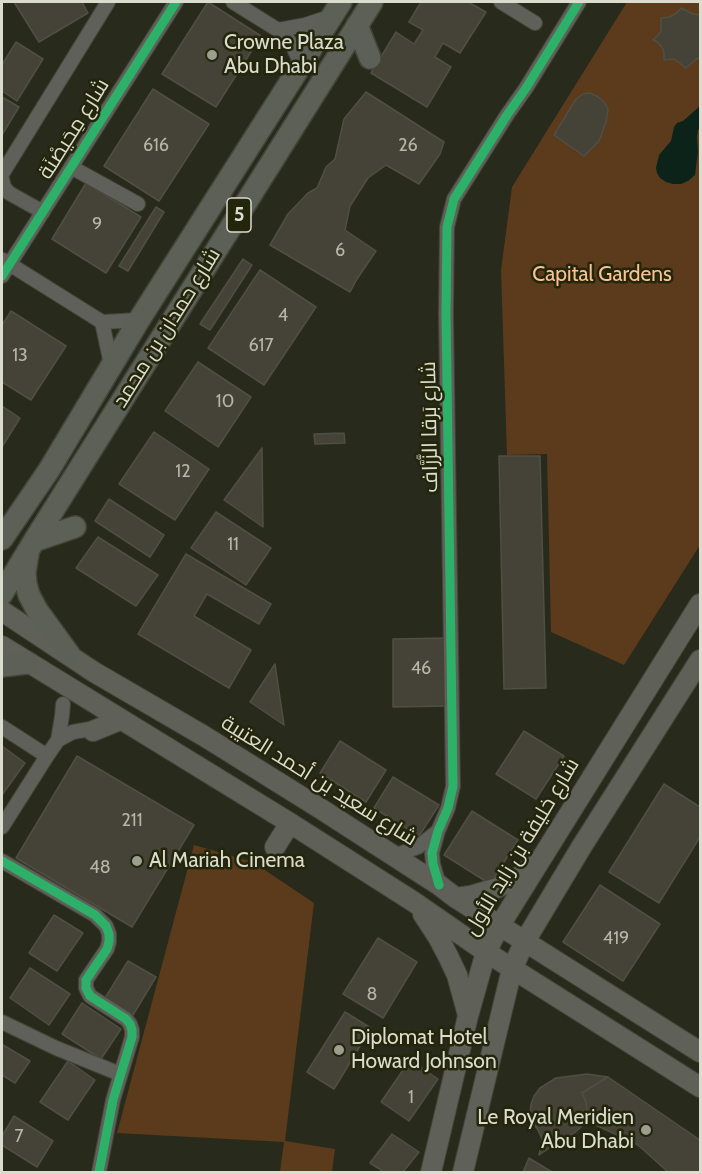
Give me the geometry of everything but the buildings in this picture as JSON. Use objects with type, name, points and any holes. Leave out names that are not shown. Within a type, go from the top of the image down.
[{"type":"main road","name":"شارع حمدان بن محمد","points":[[2,594],[372,2]]},
{"type":"main road","name":"شارع حمدان بن محمد","points":[[2,539],[49,470],[138,320],[336,9]]},
{"type":"main road","points":[[357,25],[370,58]]},
{"type":"main road","points":[[2,515],[49,470]]},
{"type":"main road","points":[[69,654],[37,610],[29,595],[25,572],[32,543],[75,527]]},
{"type":"main road","name":"شارع خليفة بن زايد الأول","points":[[431,1173],[468,1016],[486,952],[500,925],[700,604]]},
{"type":"main road","name":"شارع سعيد بن أحمد العتيبة","points":[[2,611],[94,672],[204,736],[312,803],[456,898],[700,1052]]},
{"type":"main road","points":[[2,646],[290,823],[414,902],[486,952],[700,1087]]},
{"type":"main road","points":[[463,1173],[513,969],[525,940],[700,660]]},
{"type":"main road","points":[[2,666],[28,663]]},
{"type":"main road","points":[[91,730],[120,720]]},
{"type":"main road","points":[[275,847],[290,823]]},
{"type":"main road","points":[[456,898],[497,888],[522,874],[543,856]]},
{"type":"main road","points":[[414,902],[433,928],[448,956],[457,975],[468,1016]]},
{"type":"street","points":[[2,174],[108,2]]},
{"type":"street","name":"شارع مِحَيصْنَة","points":[[2,276],[5,261],[43,212],[176,2]]},
{"type":"street","points":[[233,2],[278,30],[292,45],[302,63]]},
{"type":"street","points":[[501,2],[535,23]]},
{"type":"street","name":"شارع بَرقا الزَّرَّاف","points":[[439,885],[432,853],[448,808],[453,786],[446,314],[447,228],[454,199],[579,2]]},
{"type":"street","points":[[278,30],[299,26],[336,9]]},
{"type":"street","points":[[71,167],[138,204]]},
{"type":"street","points":[[2,179],[9,193],[43,212]]},
{"type":"street","points":[[5,261],[102,322],[138,320]]},
{"type":"street","points":[[102,322],[111,364]]},
{"type":"street","points":[[2,827],[58,740],[63,704]]},
{"type":"street","points":[[2,727],[46,756]]},
{"type":"street","points":[[58,740],[73,732],[91,730]]},
{"type":"street","points":[[394,856],[418,847],[438,831]]},
{"type":"street","points":[[2,861],[95,915],[106,926],[109,934],[107,949],[86,980],[86,988],[90,996],[126,1019],[130,1024],[132,1037],[113,1100],[99,1173]]},
{"type":"street","points":[[2,1022],[56,1048],[120,1074]]},
{"type":"green space","name":"Capital Gardens","points":[[627,2],[700,2],[700,545],[624,665],[551,632],[547,454],[507,455],[501,270],[512,187]]},
{"type":"green space","points":[[194,845],[253,862],[314,903],[285,1141],[335,1149],[332,1172],[280,1172],[284,1142],[117,1133]]},
{"type":"shaded area","points":[[700,106],[695,175],[681,184],[666,182],[657,173],[659,155],[671,141],[677,123],[683,121]]},
{"type":"cycle path","points":[[2,276],[176,2]]},
{"type":"cycle path","points":[[439,885],[432,853],[448,808],[453,786],[446,314],[447,227],[454,199],[579,2]]},
{"type":"cycle path","points":[[2,861],[95,915],[106,926],[109,934],[107,949],[86,980],[86,988],[90,996],[126,1019],[130,1024],[132,1037],[113,1100],[99,1172]]},
{"type":"place","name":"Crowne Plaza Abu Dhabi","points":[[212,55]]},
{"type":"place","name":"Al Mariah Cinema","points":[[137,861]]},
{"type":"place","name":"Diplomat Hotel Howard Johnson","points":[[339,1050]]},
{"type":"place","name":"Le Royal Meridien Abu Dhabi","points":[[646,1130]]}]
